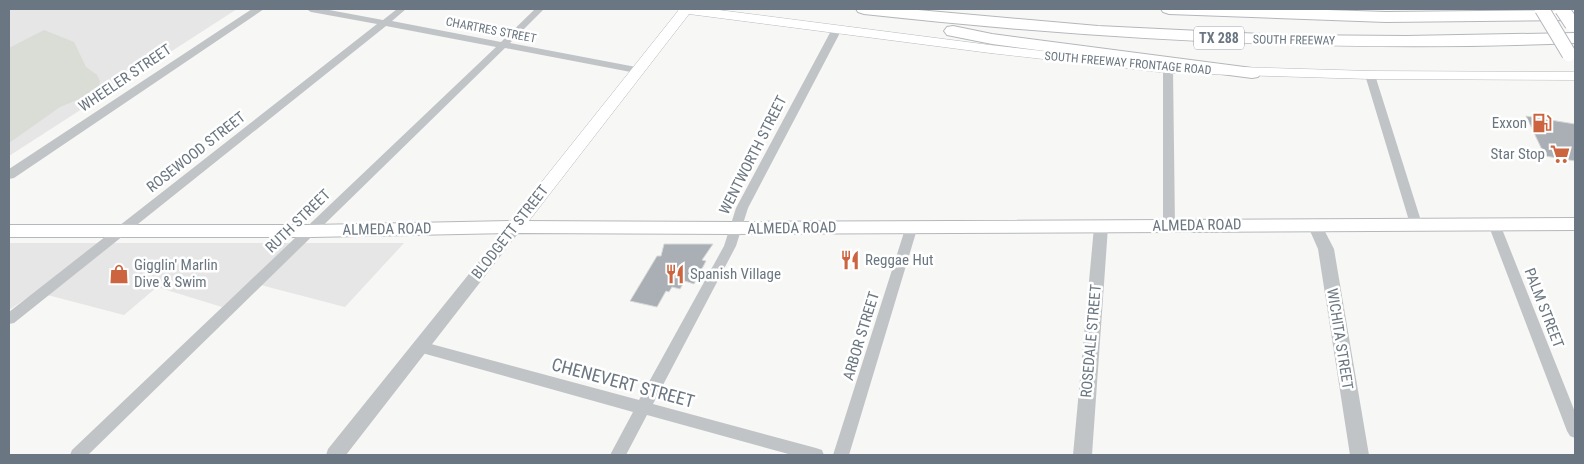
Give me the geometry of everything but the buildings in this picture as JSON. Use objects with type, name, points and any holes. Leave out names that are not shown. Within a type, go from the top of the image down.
[{"type":"highway","name":"SOUTH FREEWAY","points":[[865,9],[1097,31],[1240,39],[1362,42],[1573,52]]},
{"type":"highway","points":[[865,9],[992,39],[1252,73]]},
{"type":"highway","points":[[1169,9],[1386,17],[1575,15]]},
{"type":"main road","name":"SOUTH FREEWAY FRONTAGE ROAD","points":[[685,9],[837,30],[1168,69],[1370,76],[1575,76]]},
{"type":"main road","name":"BLODGETT STREET","points":[[515,227],[685,9]]},
{"type":"main road","points":[[1542,9],[1573,52]]},
{"type":"main road","points":[[1562,9],[1575,30]]},
{"type":"main road","points":[[1518,76],[1555,82],[1575,90]]},
{"type":"main road","name":"ALMEDA ROAD","points":[[9,231],[312,231],[515,227],[1101,227],[1314,224],[1575,224]]},
{"type":"street","name":"WHEELER STREET","points":[[9,175],[259,9]]},
{"type":"street","name":"CHARTRES STREET","points":[[311,9],[636,70]]},
{"type":"street","name":"ROSEWOOD STREET","points":[[9,319],[402,9]]},
{"type":"street","name":"RUTH STREET","points":[[78,455],[540,9]]},
{"type":"street","name":"WENTWORTH STREET","points":[[618,455],[730,246],[734,228],[742,208],[837,30]]},
{"type":"street","points":[[1168,69],[1169,226]]},
{"type":"street","points":[[1370,76],[1416,224]]},
{"type":"street","name":"WICHITA STREET","points":[[1314,224],[1326,249],[1360,455]]},
{"type":"street","name":"PALM STREET","points":[[1494,224],[1575,431]]},
{"type":"street","name":"ARBOR STREET","points":[[841,455],[912,226]]},
{"type":"street","name":"BLODGETT STREET","points":[[335,455],[515,227]]},
{"type":"street","name":"ROSEDALE STREET","points":[[1082,455],[1101,227]]},
{"type":"street","name":"CHENEVERT STREET","points":[[420,347],[816,455]]},
{"type":"shaded area","points":[[9,9],[237,9],[9,156]]},
{"type":"shaded area","points":[[44,30],[74,42],[86,67],[97,75],[100,81],[99,87],[89,95],[60,107],[9,143],[9,48]]},
{"type":"shaded area","points":[[9,243],[404,243],[345,307],[249,282],[222,307],[157,287],[124,315],[36,292],[9,310]]},
{"type":"place","name":"Exxon","points":[[1542,123]]},
{"type":"place","name":"Star Stop","points":[[1560,154]]},
{"type":"place","name":"Reggae Hut","points":[[850,260]]},
{"type":"place","name":"Gigglin' Marlin Dive & Swim","points":[[119,274]]},
{"type":"place","name":"Spanish Village","points":[[675,274]]}]
